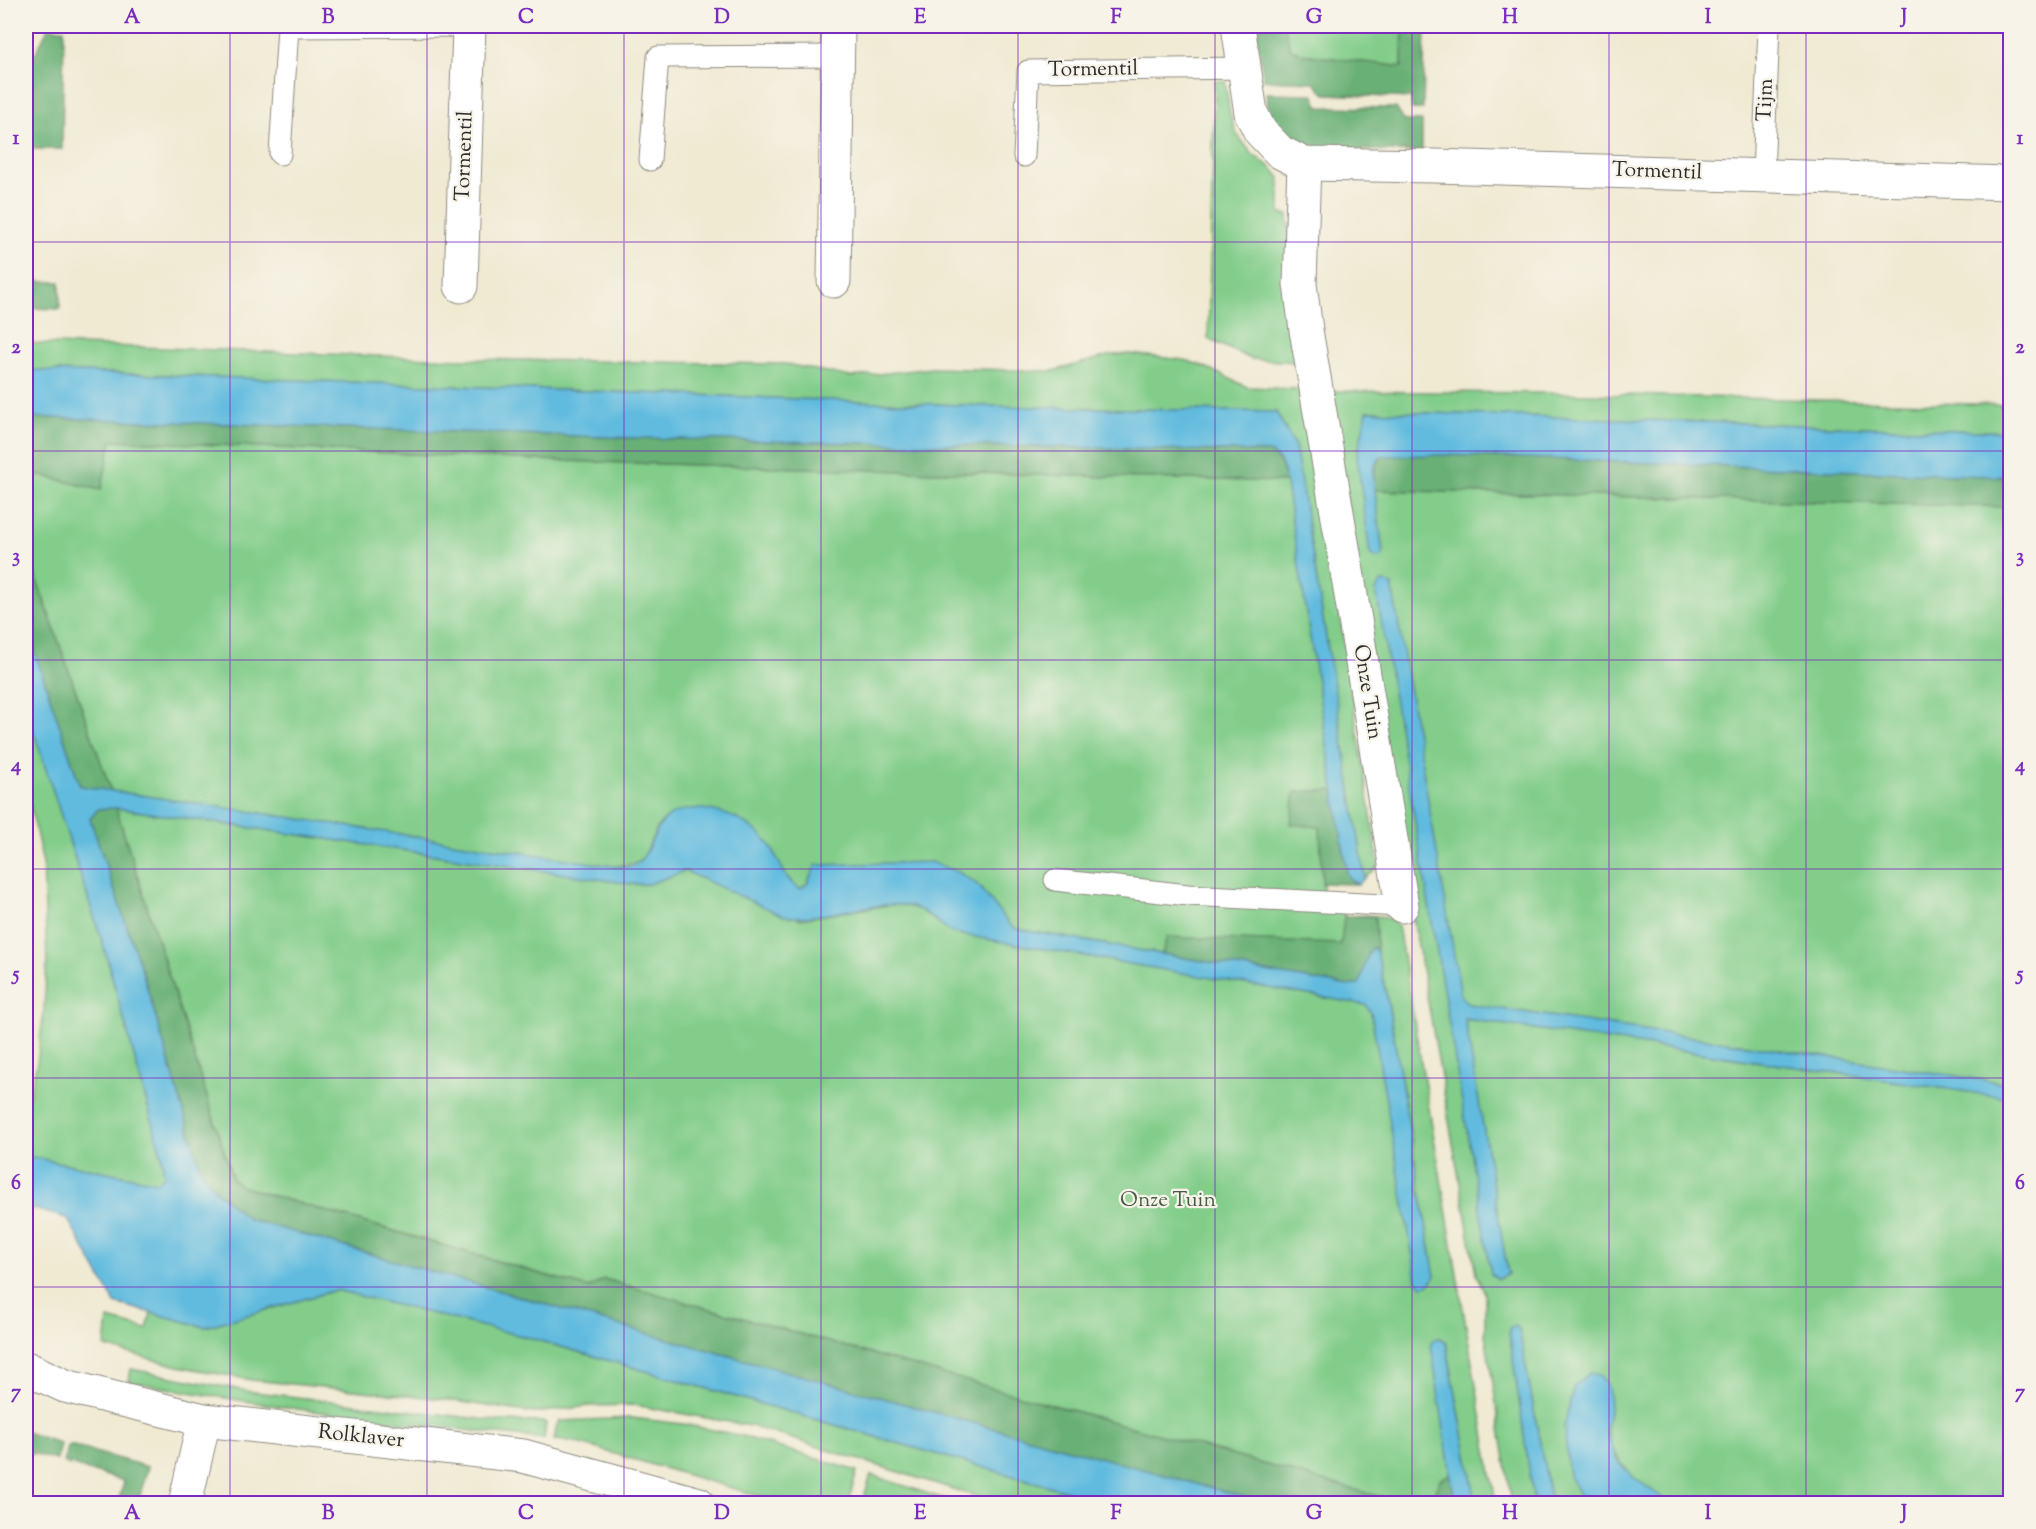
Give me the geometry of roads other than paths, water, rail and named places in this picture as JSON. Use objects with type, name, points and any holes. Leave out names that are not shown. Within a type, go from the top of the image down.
[{"type":"street","name":"Tormentil","points":[[461,286],[469,26]]},
{"type":"street","name":"Tormentil","points":[[1238,26],[1251,113],[1260,131],[1280,152],[1304,164],[2010,183]]},
{"type":"street","points":[[834,281],[838,41]]},
{"type":"street","name":"Onze Tuin","points":[[1304,164],[1300,284],[1306,330],[1402,906]]},
{"type":"street","name":"Rolklaver","points":[[26,1368],[65,1386],[204,1420],[523,1456],[699,1503]]},
{"type":"street","points":[[185,1503],[204,1420]]},
{"type":"lane","name":"Tormentil","points":[[280,154],[288,27],[469,26]]},
{"type":"lane","name":"Tijm","points":[[1763,175],[1769,26]]},
{"type":"lane","points":[[650,160],[658,57],[838,41]]},
{"type":"lane","name":"Tormentil","points":[[1024,156],[1028,71],[1244,68]]},
{"type":"lane","points":[[1055,880],[1188,895],[1402,906]]},
{"type":"water","points":[[26,370],[986,406],[1276,412],[1295,446],[1365,878],[1358,884],[1351,880],[1347,872],[1284,471],[1280,461],[1269,452],[634,438],[26,417]]},
{"type":"water","points":[[1367,411],[2010,432],[2010,477],[1447,455],[1382,456],[1375,465],[1373,473],[1383,554],[1380,558],[1376,558],[1370,554],[1357,456]]},
{"type":"water","points":[[1381,582],[1392,585],[1461,996],[1468,1004],[2010,1084],[2010,1098],[1465,1019],[1508,1274],[1498,1279],[1491,1274],[1376,590]]},
{"type":"water","points":[[26,626],[80,786],[612,866],[631,866],[638,862],[644,856],[656,831],[669,817],[689,809],[702,809],[740,820],[761,835],[773,850],[789,879],[800,889],[807,884],[816,865],[931,862],[958,872],[977,884],[1010,925],[1016,929],[1348,986],[1359,984],[1368,955],[1373,947],[1377,952],[1388,1003],[1435,1277],[1431,1282],[1422,1286],[1417,1281],[1371,1013],[1366,1005],[952,933],[922,911],[904,905],[871,906],[817,916],[784,916],[685,871],[649,884],[632,884],[116,808],[98,809],[90,819],[143,974],[201,1170],[217,1192],[248,1219],[653,1335],[1266,1503],[1108,1503],[530,1338],[336,1290],[205,1327],[115,1303],[67,1218],[26,1207],[26,1156],[157,1182],[164,1176],[162,1157],[103,944],[26,708]]},
{"type":"water","points":[[1514,1326],[1519,1329],[1551,1503],[1534,1503],[1509,1331],[1510,1327]]},
{"type":"water","points":[[1439,1338],[1446,1342],[1476,1503],[1455,1503],[1431,1344],[1434,1339]]},
{"type":"water","points":[[1590,1373],[1600,1375],[1608,1386],[1610,1404],[1606,1431],[1617,1460],[1633,1477],[1666,1500],[1676,1503],[1586,1504],[1583,1501],[1569,1476],[1564,1427],[1574,1386]]}]
